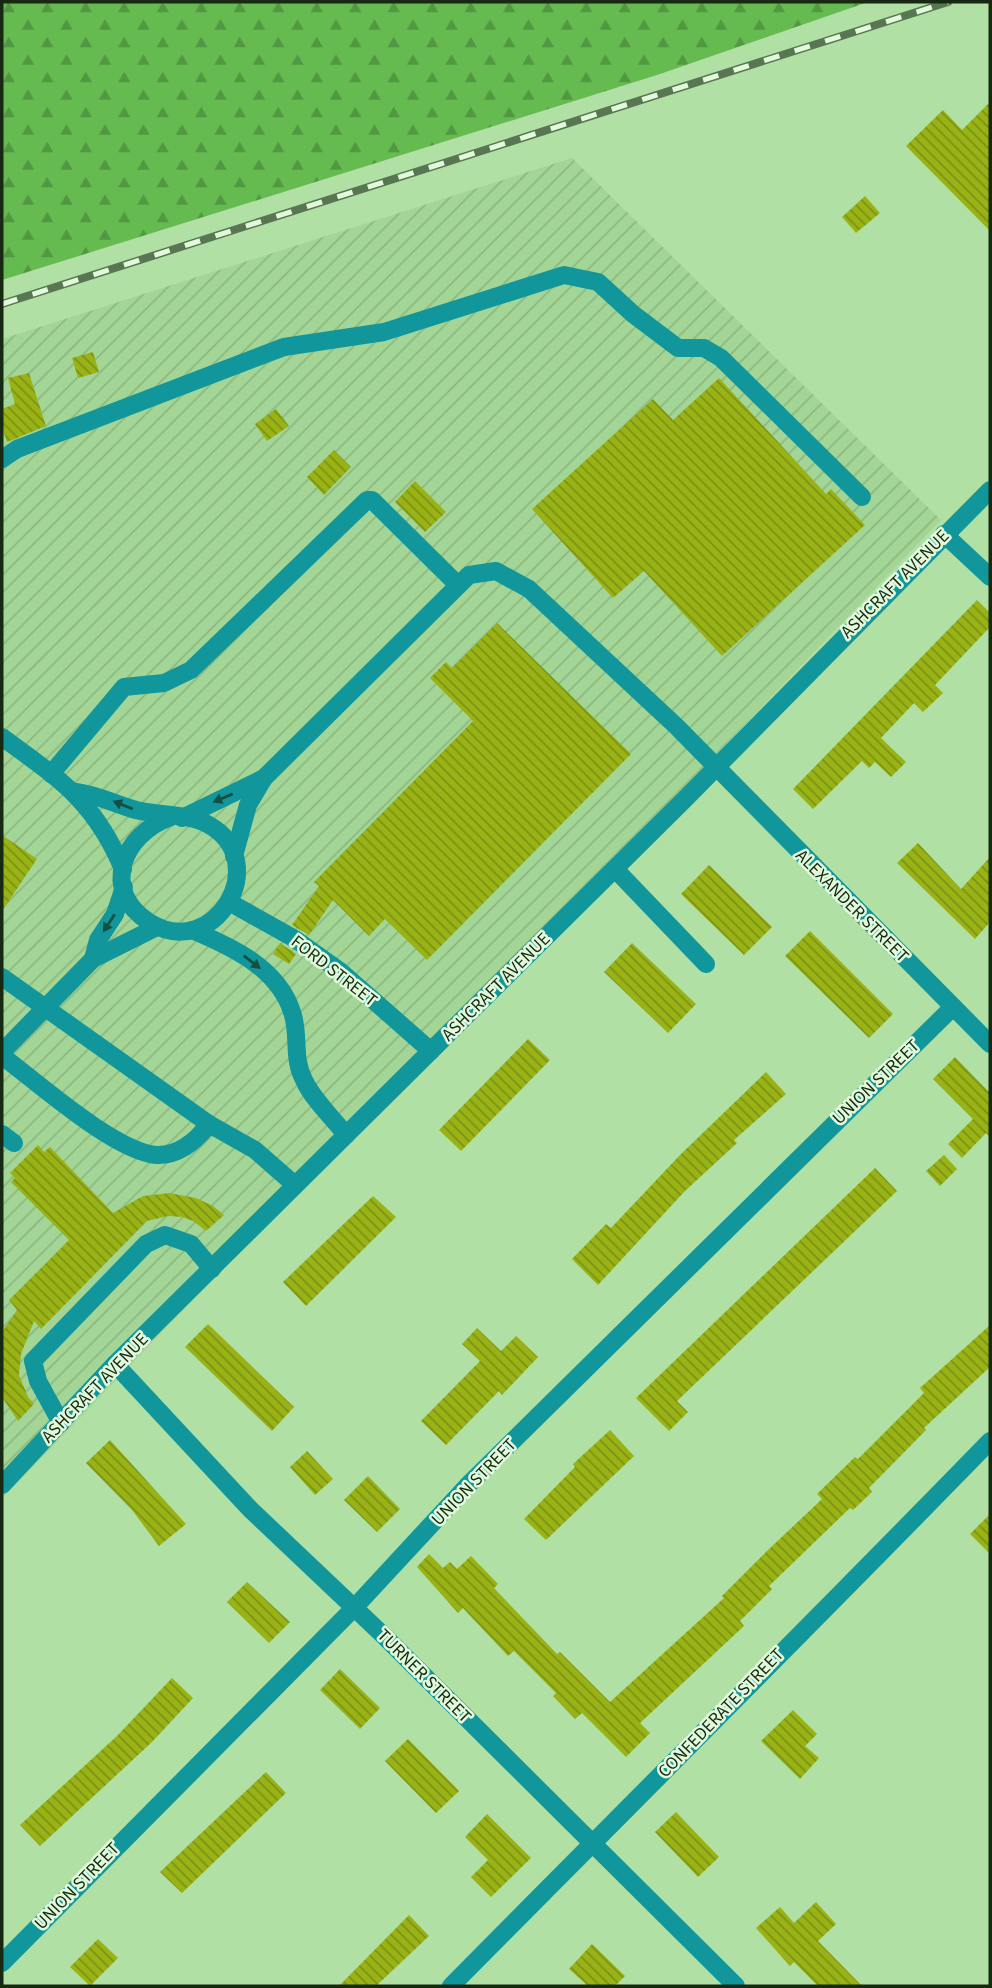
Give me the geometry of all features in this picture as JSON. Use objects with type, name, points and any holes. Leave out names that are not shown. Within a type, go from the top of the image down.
[{"type":"street","points":[[2,459],[17,449],[284,347],[384,332],[564,275],[598,282],[678,348],[704,348],[721,358],[862,497]]},
{"type":"street","name":"ASHCRAFT AVENUE","points":[[2,1485],[115,1364],[615,869],[990,490]]},
{"type":"street","points":[[51,774],[124,687],[164,683],[191,670],[363,502],[372,500],[458,585],[264,778],[248,805],[234,856]]},
{"type":"street","points":[[944,534],[990,577]]},
{"type":"street","name":"ALEXANDER STREET","points":[[458,585],[469,575],[496,571],[529,589],[676,726],[714,768],[990,1044]]},
{"type":"street","points":[[2,737],[76,792],[112,844],[130,903],[142,917],[157,927],[174,931],[192,930],[209,923],[223,912],[237,875],[234,856],[225,838],[210,825],[135,809],[101,796],[76,792]]},
{"type":"street","points":[[93,959],[98,940],[115,914],[127,851],[137,836],[152,824],[177,818],[264,778]]},
{"type":"street","points":[[615,869],[706,964]]},
{"type":"street","name":"FORD STREET","points":[[229,902],[295,939],[340,971],[432,1051]]},
{"type":"street","points":[[157,927],[93,959],[2,1054],[120,1143],[157,1155],[194,1145],[209,1124]]},
{"type":"street","points":[[192,930],[233,947],[275,980],[293,1013],[295,1050],[304,1080],[346,1135]]},
{"type":"street","points":[[2,977],[48,1007],[209,1124],[255,1150],[295,1185]]},
{"type":"street","name":"UNION STREET","points":[[2,1962],[354,1608],[467,1486],[620,1333],[747,1212],[824,1132],[855,1107],[953,1007]]},
{"type":"street","points":[[61,1423],[38,1381],[33,1361],[146,1244],[165,1235],[191,1244],[212,1269]]},
{"type":"street","name":"TURNER STREET","points":[[115,1364],[251,1510],[354,1608],[736,1986]]},
{"type":"street","name":"CONFEDERATE STREET","points":[[452,1986],[990,1441]]},
{"type":"shaded area","points":[[572,158],[941,520],[2,1499],[2,339]]},
{"type":"green space","points":[[2,2],[868,2],[657,75],[2,280]]},
{"type":"building","points":[[990,102],[990,231],[906,146],[943,110],[962,130]]},
{"type":"building","points":[[865,196],[880,213],[856,233],[842,217]]},
{"type":"building","points":[[93,352],[99,372],[78,378],[72,358]]},
{"type":"building","points":[[29,373],[46,426],[7,442],[2,427],[2,409],[15,404],[8,378]]},
{"type":"building","points":[[719,378],[826,494],[831,489],[865,525],[722,656],[644,571],[613,598],[532,509],[653,399],[673,420]]},
{"type":"building","points":[[276,409],[289,426],[267,441],[255,424]]},
{"type":"building","points":[[334,450],[351,467],[324,495],[307,477]]},
{"type":"building","points":[[415,481],[446,512],[425,532],[395,502]]},
{"type":"building","points":[[977,600],[990,613],[990,627],[935,685],[943,693],[923,712],[914,703],[881,738],[906,762],[891,777],[875,762],[869,768],[862,761],[813,809],[793,789]]},
{"type":"building","points":[[497,623],[631,754],[427,960],[385,919],[369,936],[333,900],[309,935],[292,925],[319,886],[314,882],[473,721],[430,678],[446,662],[452,668]]},
{"type":"building","points":[[2,835],[37,859],[2,911]]},
{"type":"building","points":[[918,843],[961,889],[990,857],[990,922],[975,939],[897,863]]},
{"type":"building","points":[[709,865],[772,927],[744,955],[681,894]]},
{"type":"building","points":[[810,931],[893,1014],[869,1038],[785,956]]},
{"type":"building","points":[[280,943],[296,954],[289,964],[273,954]]},
{"type":"building","points":[[632,943],[696,1004],[668,1033],[604,972]]},
{"type":"building","points":[[528,1039],[550,1060],[461,1151],[439,1130]]},
{"type":"building","points":[[955,1057],[990,1093],[990,1137],[986,1133],[962,1158],[948,1144],[973,1119],[933,1079]]},
{"type":"building","points":[[766,1072],[786,1094],[734,1140],[737,1143],[684,1192],[598,1285],[572,1259],[606,1224],[611,1228],[680,1155]]},
{"type":"building","points":[[38,1145],[44,1152],[50,1147],[113,1213],[143,1196],[169,1193],[196,1198],[224,1215],[206,1231],[182,1217],[168,1216],[147,1221],[41,1329],[34,1321],[21,1354],[19,1375],[28,1397],[34,1404],[18,1421],[2,1397],[2,1332],[17,1310],[9,1300],[69,1240],[11,1182],[15,1178],[10,1173]]},
{"type":"building","points":[[944,1155],[957,1169],[940,1186],[926,1171]]},
{"type":"building","points":[[875,1168],[897,1191],[677,1401],[688,1412],[669,1431],[636,1398]]},
{"type":"building","points":[[373,1196],[396,1217],[306,1306],[283,1282]]},
{"type":"building","points":[[208,1324],[294,1407],[272,1431],[185,1347]]},
{"type":"building","points":[[990,1325],[990,1367],[924,1428],[926,1430],[869,1488],[872,1492],[853,1510],[850,1508],[769,1586],[772,1589],[740,1621],[744,1626],[640,1723],[650,1733],[626,1757],[582,1713],[575,1719],[553,1696],[556,1693],[514,1651],[508,1656],[463,1608],[458,1613],[417,1567],[429,1554],[443,1568],[450,1562],[457,1569],[471,1556],[498,1584],[494,1588],[557,1654],[560,1652],[610,1702],[724,1598],[722,1596],[822,1499],[817,1494],[855,1457],[858,1459],[924,1393],[920,1388]]},
{"type":"building","points":[[477,1328],[501,1351],[516,1336],[538,1357],[502,1395],[499,1391],[446,1445],[421,1421],[480,1361],[462,1344]]},
{"type":"building","points":[[610,1430],[634,1456],[546,1540],[524,1519],[575,1467],[573,1464]]},
{"type":"building","points":[[110,1440],[186,1524],[159,1546],[132,1510],[86,1463]]},
{"type":"building","points":[[307,1451],[333,1479],[315,1495],[290,1467]]},
{"type":"building","points":[[368,1476],[400,1509],[377,1532],[344,1500]]},
{"type":"building","points":[[990,1514],[990,1554],[970,1534]]},
{"type":"building","points":[[247,1582],[290,1622],[269,1643],[227,1602]]},
{"type":"building","points":[[340,1669],[380,1708],[360,1729],[320,1690]]},
{"type":"building","points":[[172,1678],[193,1698],[152,1742],[40,1846],[20,1825],[117,1736]]},
{"type":"building","points":[[793,1710],[817,1734],[805,1746],[819,1758],[800,1779],[761,1741]]},
{"type":"building","points":[[408,1739],[459,1791],[436,1813],[385,1761]]},
{"type":"building","points":[[266,1772],[286,1793],[182,1893],[160,1872]]},
{"type":"building","points":[[676,1812],[719,1857],[698,1877],[655,1832]]},
{"type":"building","points":[[487,1814],[531,1858],[491,1897],[471,1877],[488,1860],[465,1837]]},
{"type":"building","points":[[816,1902],[836,1924],[818,1941],[862,1986],[818,1986],[794,1962],[790,1966],[756,1928],[780,1907],[794,1923]]},
{"type":"building","points":[[409,1915],[429,1936],[376,1986],[339,1986]]},
{"type":"building","points":[[98,1939],[118,1958],[90,1986],[70,1967]]},
{"type":"building","points":[[592,1944],[625,1976],[615,1986],[588,1986],[569,1969]]},
{"type":"railway","points":[[2,304],[948,2]]}]
